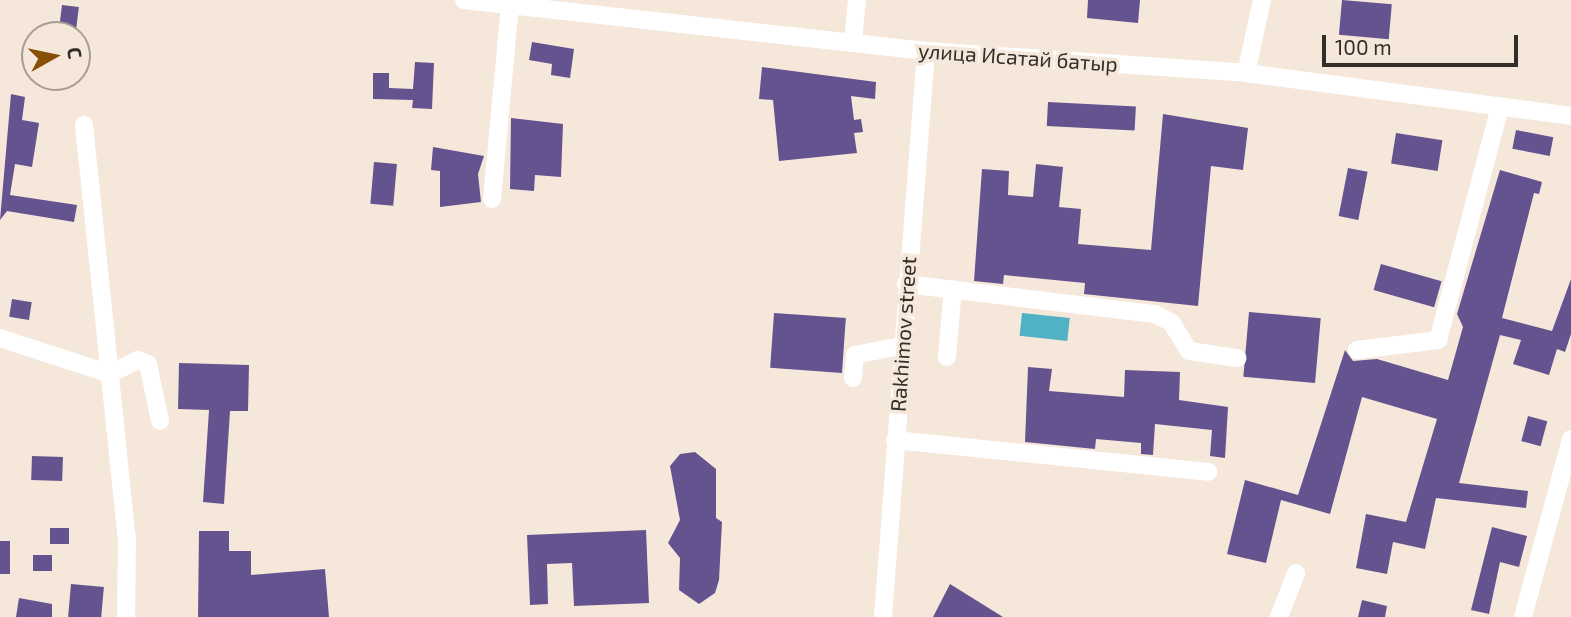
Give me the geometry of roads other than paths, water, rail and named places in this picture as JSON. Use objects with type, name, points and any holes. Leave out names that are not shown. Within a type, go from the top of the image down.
[{"type":"street","name":"улица Исатай батыр","points":[[464,0],[510,5],[608,8],[926,51],[1246,73],[1571,116]]},
{"type":"street","points":[[853,43],[857,0]]},
{"type":"street","points":[[1246,73],[1262,0]]},
{"type":"street","points":[[492,199],[510,5]]},
{"type":"street","name":"Rakhimov street","points":[[883,617],[900,346],[926,51]]},
{"type":"street","points":[[1357,349],[1438,340],[1500,107]]},
{"type":"street","points":[[84,125],[127,538],[127,617]]},
{"type":"street","points":[[906,284],[1156,314],[1171,321],[1189,351],[1237,358]]},
{"type":"street","points":[[947,357],[953,289]]},
{"type":"street","points":[[0,338],[110,374],[138,359],[148,364],[160,421]]},
{"type":"street","points":[[853,378],[855,355],[866,348],[900,346]]},
{"type":"street","points":[[1523,617],[1571,439]]},
{"type":"street","points":[[895,440],[1208,472]]},
{"type":"street","points":[[1279,617],[1296,573]]},
{"type":"water","points":[[1022,313],[1070,318],[1067,341],[1020,336]]}]
